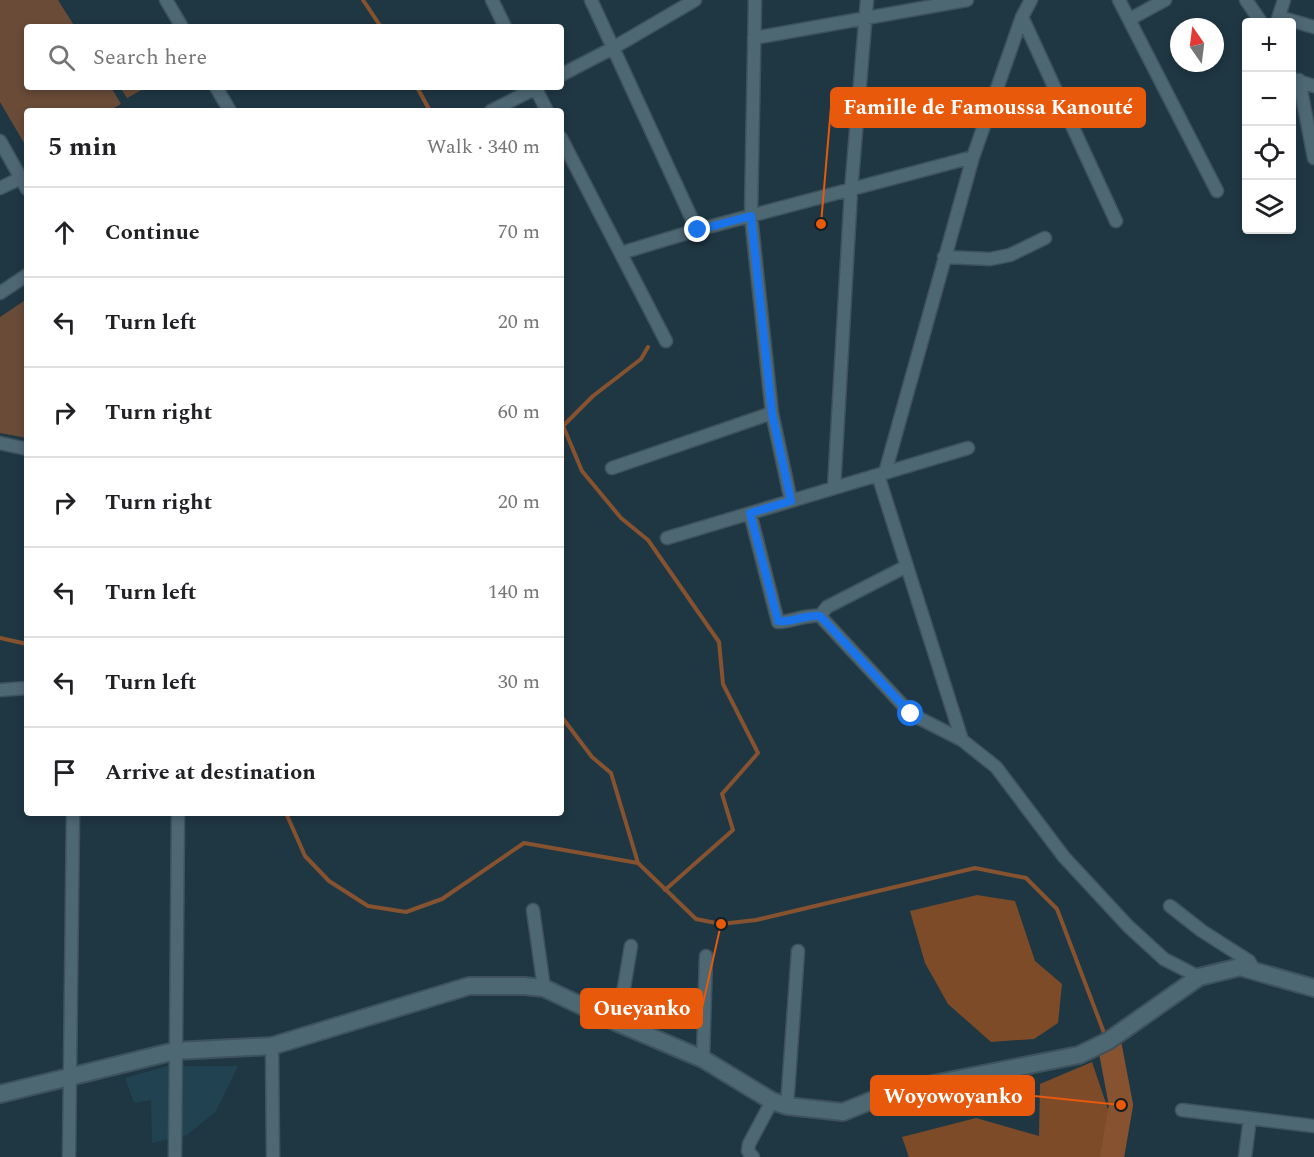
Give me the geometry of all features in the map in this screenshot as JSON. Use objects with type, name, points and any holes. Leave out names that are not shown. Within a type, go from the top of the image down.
[{"type":"street","points":[[166,0],[180,24]]},
{"type":"street","points":[[492,0],[504,24]]},
{"type":"street","points":[[591,0],[698,230]]},
{"type":"street","points":[[755,0],[751,216],[772,413],[791,501]]},
{"type":"street","points":[[834,488],[851,191],[867,0]]},
{"type":"street","points":[[754,38],[967,0]]},
{"type":"street","points":[[962,741],[907,566],[881,474],[973,157],[1030,0]]},
{"type":"street","points":[[1119,0],[1217,191]]},
{"type":"street","points":[[1130,19],[1165,0]]},
{"type":"street","points":[[1246,0],[1258,18]]},
{"type":"street","points":[[1279,18],[1284,0]]},
{"type":"street","points":[[564,73],[613,48],[687,2]]},
{"type":"street","points":[[1022,17],[1116,221]]},
{"type":"street","points":[[1296,24],[1314,27]]},
{"type":"street","points":[[1296,80],[1314,86]]},
{"type":"street","points":[[1296,84],[1314,158]]},
{"type":"street","points":[[218,90],[228,108]]},
{"type":"street","points":[[497,108],[530,90]]},
{"type":"street","points":[[537,90],[546,108]]},
{"type":"street","points":[[0,141],[24,183],[0,188]]},
{"type":"street","points":[[564,144],[666,341]]},
{"type":"street","points":[[621,253],[698,230],[973,157]]},
{"type":"street","points":[[944,257],[990,259],[1010,255],[1045,238]]},
{"type":"street","points":[[0,293],[24,277]]},
{"type":"street","points":[[612,468],[772,413]]},
{"type":"street","points":[[0,444],[24,448]]},
{"type":"street","points":[[667,538],[968,448]]},
{"type":"street","points":[[750,513],[778,621],[788,622],[820,616],[911,714],[962,741],[996,767],[1064,857],[1128,926],[1164,959],[1200,977]]},
{"type":"street","points":[[820,616],[827,607],[907,566]]},
{"type":"street","points":[[0,690],[24,688]]},
{"type":"street","points":[[69,1157],[73,816]]},
{"type":"street","points":[[175,1157],[178,816]]},
{"type":"street","points":[[1170,906],[1249,961],[1255,971]]},
{"type":"street","points":[[533,910],[544,988]]},
{"type":"street","points":[[618,1023],[631,946]]},
{"type":"street","points":[[753,1157],[748,1151],[749,1144],[780,1103],[798,951]]},
{"type":"street","points":[[703,1059],[706,956]]},
{"type":"street","points":[[0,1094],[175,1051],[272,1046],[469,986],[524,986],[544,988],[703,1059],[780,1103],[843,1112],[893,1092],[1079,1055],[1108,1041],[1200,977],[1240,967],[1314,988]]},
{"type":"street","points":[[272,1046],[273,1157]]},
{"type":"street","points":[[1182,1110],[1314,1126]]},
{"type":"street","points":[[1245,1157],[1250,1118]]},
{"type":"shaded area","points":[[0,0],[58,0],[73,24],[24,24],[24,90],[113,90],[121,104],[114,108],[24,108],[24,143],[0,102]]},
{"type":"shaded area","points":[[122,90],[142,90],[127,98]]},
{"type":"shaded area","points":[[24,301],[24,437],[0,433],[0,317]]},
{"type":"shaded area","points":[[977,895],[1015,901],[1035,961],[1062,984],[1058,1023],[1034,1039],[991,1042],[948,1004],[925,963],[910,911]]},
{"type":"shaded area","points":[[1092,1062],[1124,1157],[909,1157],[902,1137],[976,1118],[1039,1136],[1040,1084]]},
{"type":"shaded area","points":[[168,1066],[238,1066],[216,1111],[187,1135],[152,1143],[151,1100],[134,1103],[125,1078]]},
{"type":"waterway","points":[[363,0],[379,24]]},
{"type":"waterway","points":[[419,90],[428,108]]},
{"type":"waterway","points":[[564,425],[593,396],[641,359],[648,347]]},
{"type":"waterway","points":[[564,428],[582,471],[621,518],[648,540],[719,642],[723,684],[758,753],[722,794],[733,830],[665,890]]},
{"type":"waterway","points":[[0,638],[24,643]]},
{"type":"waterway","points":[[564,720],[592,757],[611,773],[638,863]]},
{"type":"waterway","points":[[287,816],[305,856],[329,881],[368,906],[406,912],[442,899],[524,843],[638,863],[696,919],[721,924],[756,920],[975,868],[1026,878],[1057,909],[1106,1038]]},
{"type":"waterway","points":[[1110,1047],[1121,1105],[1112,1157]]},
{"type":"place","name":"Famille de Famoussa Kanouté","points":[[821,224]]},
{"type":"place","name":"Oueyanko","points":[[721,924]]},
{"type":"place","name":"Woyowoyanko","points":[[1121,1105]]},
{"type":"route","points":[[698,230],[751,216],[772,413],[791,501],[750,513],[778,621],[788,622],[820,616],[911,714]]}]
